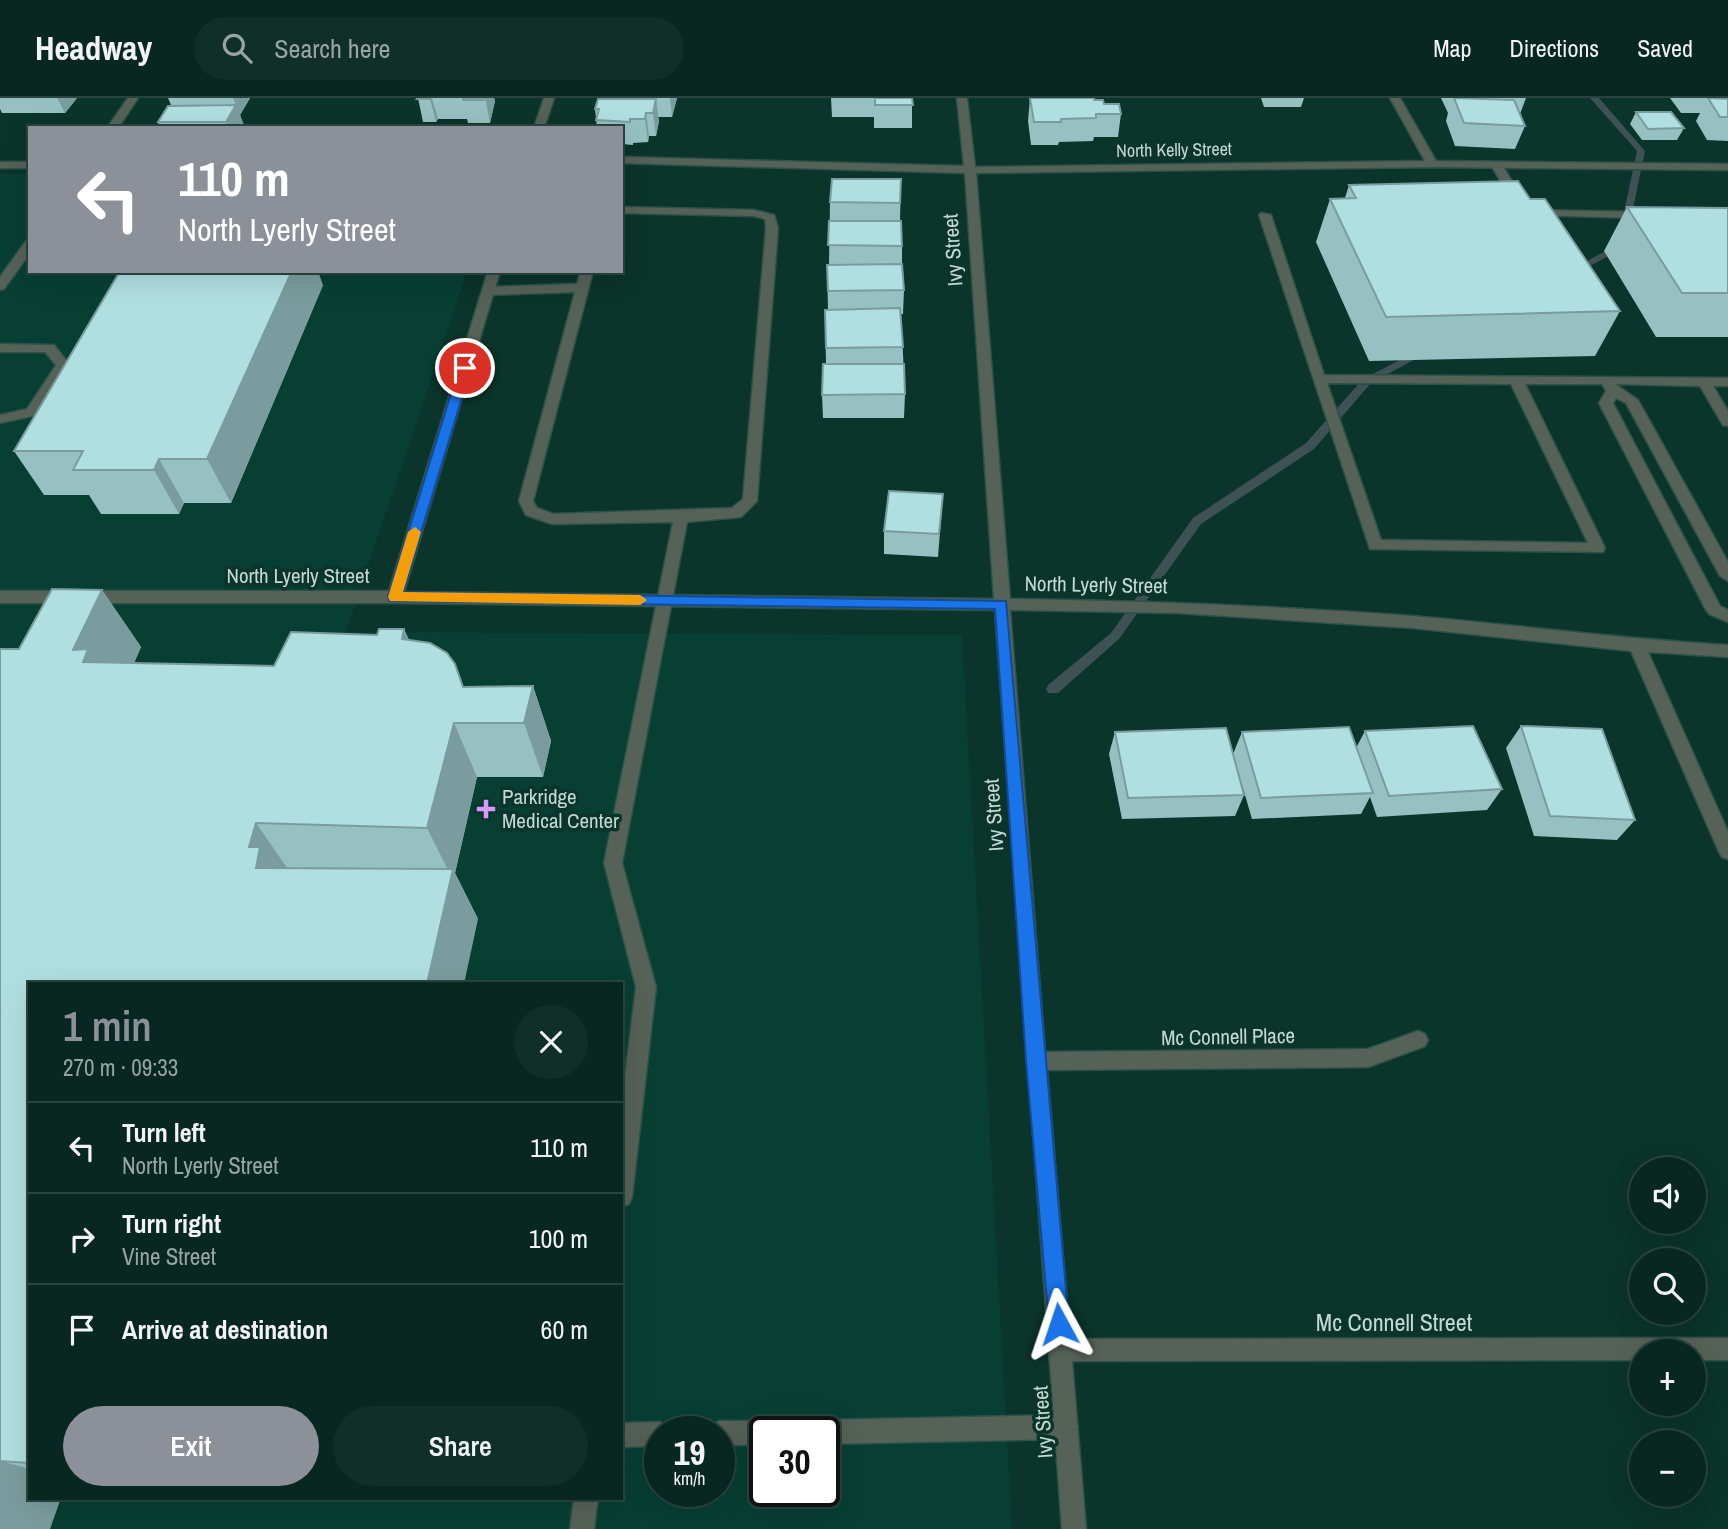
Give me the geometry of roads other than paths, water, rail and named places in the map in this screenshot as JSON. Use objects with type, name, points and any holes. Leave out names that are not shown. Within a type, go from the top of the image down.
[{"type":"street","points":[[113,126],[133,98]]},
{"type":"street","points":[[540,126],[549,98]]},
{"type":"street","name":"Ivy Street","points":[[962,98],[970,170],[1035,1061],[1074,1529]]},
{"type":"street","points":[[1395,98],[1432,164]]},
{"type":"street","name":"North Kelly Street","points":[[623,160],[970,170],[1432,164],[1728,167]]},
{"type":"street","points":[[0,165],[28,165]]},
{"type":"street","points":[[1497,165],[1525,213]]},
{"type":"street","points":[[586,273],[526,501],[531,511],[552,519],[681,517],[736,513],[750,501],[772,228],[770,217],[754,213],[623,210]]},
{"type":"street","points":[[1512,213],[1661,215]]},
{"type":"street","points":[[1265,215],[1375,545],[1598,548],[1516,380]]},
{"type":"street","points":[[0,286],[28,247]]},
{"type":"street","points":[[395,597],[493,273]]},
{"type":"street","points":[[488,291],[582,288]]},
{"type":"street","points":[[0,348],[48,348],[63,366],[32,412],[0,419]]},
{"type":"street","points":[[1319,379],[1516,380],[1609,385],[1728,382]]},
{"type":"street","points":[[1704,382],[1728,422]]},
{"type":"street","points":[[1609,385],[1631,400],[1728,576]]},
{"type":"street","points":[[1609,385],[1606,403],[1714,610],[1728,616]]},
{"type":"street","points":[[623,1180],[646,988],[613,863],[681,517]]},
{"type":"street","name":"North Lyerly Street","points":[[0,597],[395,597],[1204,608],[1413,622],[1637,646],[1728,651]]},
{"type":"street","points":[[1637,646],[1728,852]]},
{"type":"street","name":"Mc Connell Place","points":[[1035,1061],[1368,1058],[1418,1040]]},
{"type":"street","name":"Mc Connell Street","points":[[1061,1350],[1728,1349]]},
{"type":"street","points":[[840,1432],[1066,1427]]},
{"type":"street","points":[[623,1435],[644,1434]]},
{"type":"street","points":[[582,1529],[586,1500]]},
{"type":"waterway","points":[[1594,98],[1641,151],[1626,226]]},
{"type":"waterway","points":[[1572,272],[1622,245]]},
{"type":"waterway","points":[[1053,689],[1115,636],[1197,521],[1310,446],[1367,381],[1421,352]]},
{"type":"place","name":"Parkridge Medical Center","points":[[486,809]]}]
